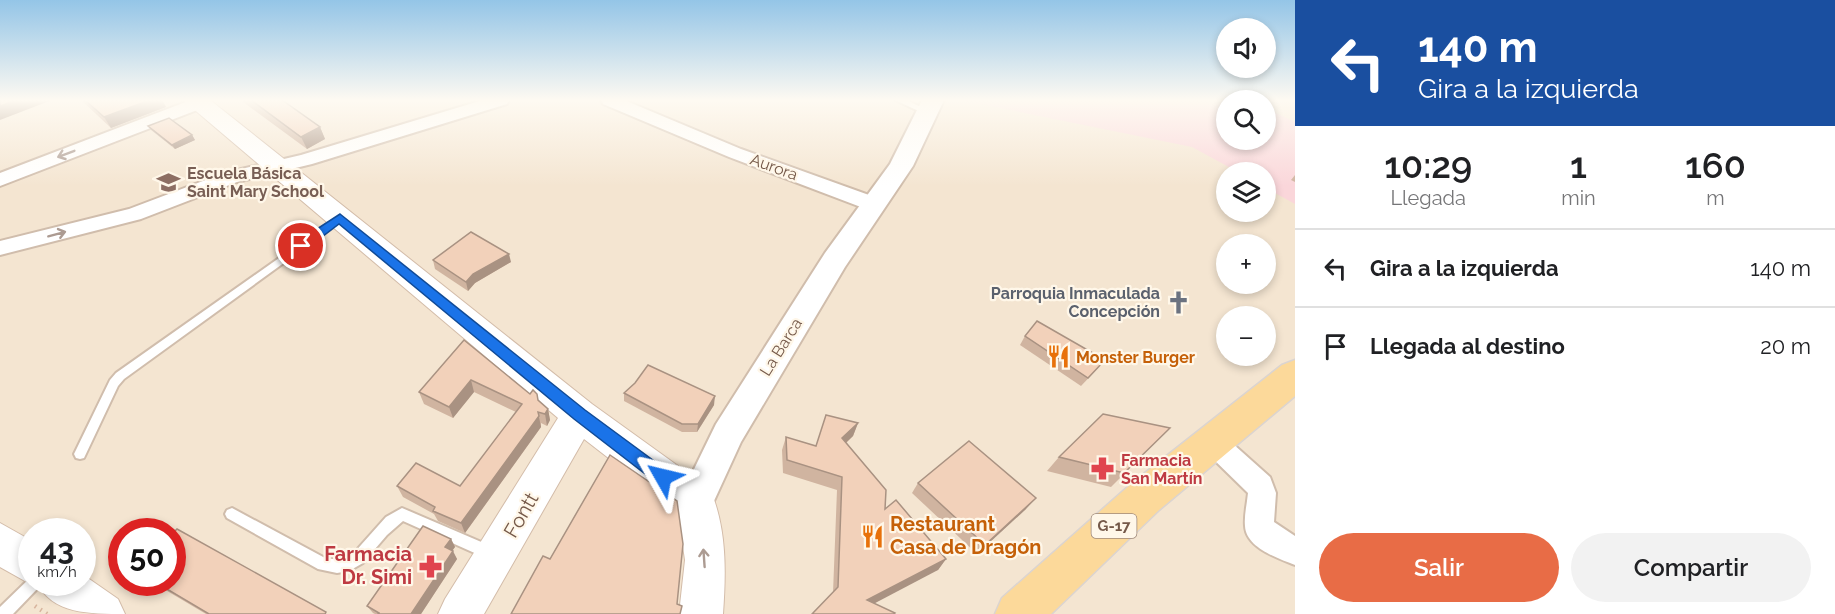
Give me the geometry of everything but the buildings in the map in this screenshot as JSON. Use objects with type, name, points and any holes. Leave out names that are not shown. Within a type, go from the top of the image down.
[{"type":"main road","points":[[231,129],[579,415],[696,502],[706,560],[701,614]]},
{"type":"main road","name":"G-17","points":[[1018,614],[1145,497],[1295,375]]},
{"type":"main road","name":"Fontt","points":[[460,614],[497,556],[579,415]]},
{"type":"main road","points":[[0,543],[18,555]]},
{"type":"main road","points":[[78,596],[104,614]]},
{"type":"street","points":[[0,180],[128,129]]},
{"type":"street","points":[[0,249],[134,214],[231,177],[305,160],[407,129]]},
{"type":"street","name":"Aurora","points":[[677,129],[735,153],[873,204]]},
{"type":"street","name":"La Barca","points":[[696,502],[728,434],[798,318],[873,204],[901,166],[920,129]]},
{"type":"street","points":[[1214,443],[1260,486],[1262,493],[1259,528],[1272,540],[1295,551]]},
{"type":"lane","points":[[80,454],[114,383],[120,376],[340,218]]},
{"type":"lane","points":[[232,514],[323,564],[337,569],[354,564],[391,519],[402,513],[497,556]]},
{"type":"lane","points":[[3,614],[20,596]]},
{"type":"shaded area","points":[[0,129],[1216,129],[1216,150],[1276,150],[1276,129],[1295,129],[1295,614],[0,614]]},
{"type":"shaded area","points":[[1102,129],[1216,129],[1216,150],[1276,150],[1276,129],[1295,129],[1295,204],[1276,194],[1276,162],[1220,162],[1192,147]]},
{"type":"place","name":"Escuela Básica Saint Mary School","points":[[169,182]]},
{"type":"place","name":"Parroquia Inmaculada Concepción","points":[[1178,302]]},
{"type":"place","name":"Monster Burger","points":[[1058,357]]},
{"type":"place","name":"Farmacia San Martín","points":[[1103,469]]},
{"type":"place","name":"Restaurant Casa de Dragón","points":[[872,536]]},
{"type":"place","name":"Farmacia Dr. Simi","points":[[430,566]]},
{"type":"route","points":[[301,246],[340,218],[579,415],[663,477]]}]
